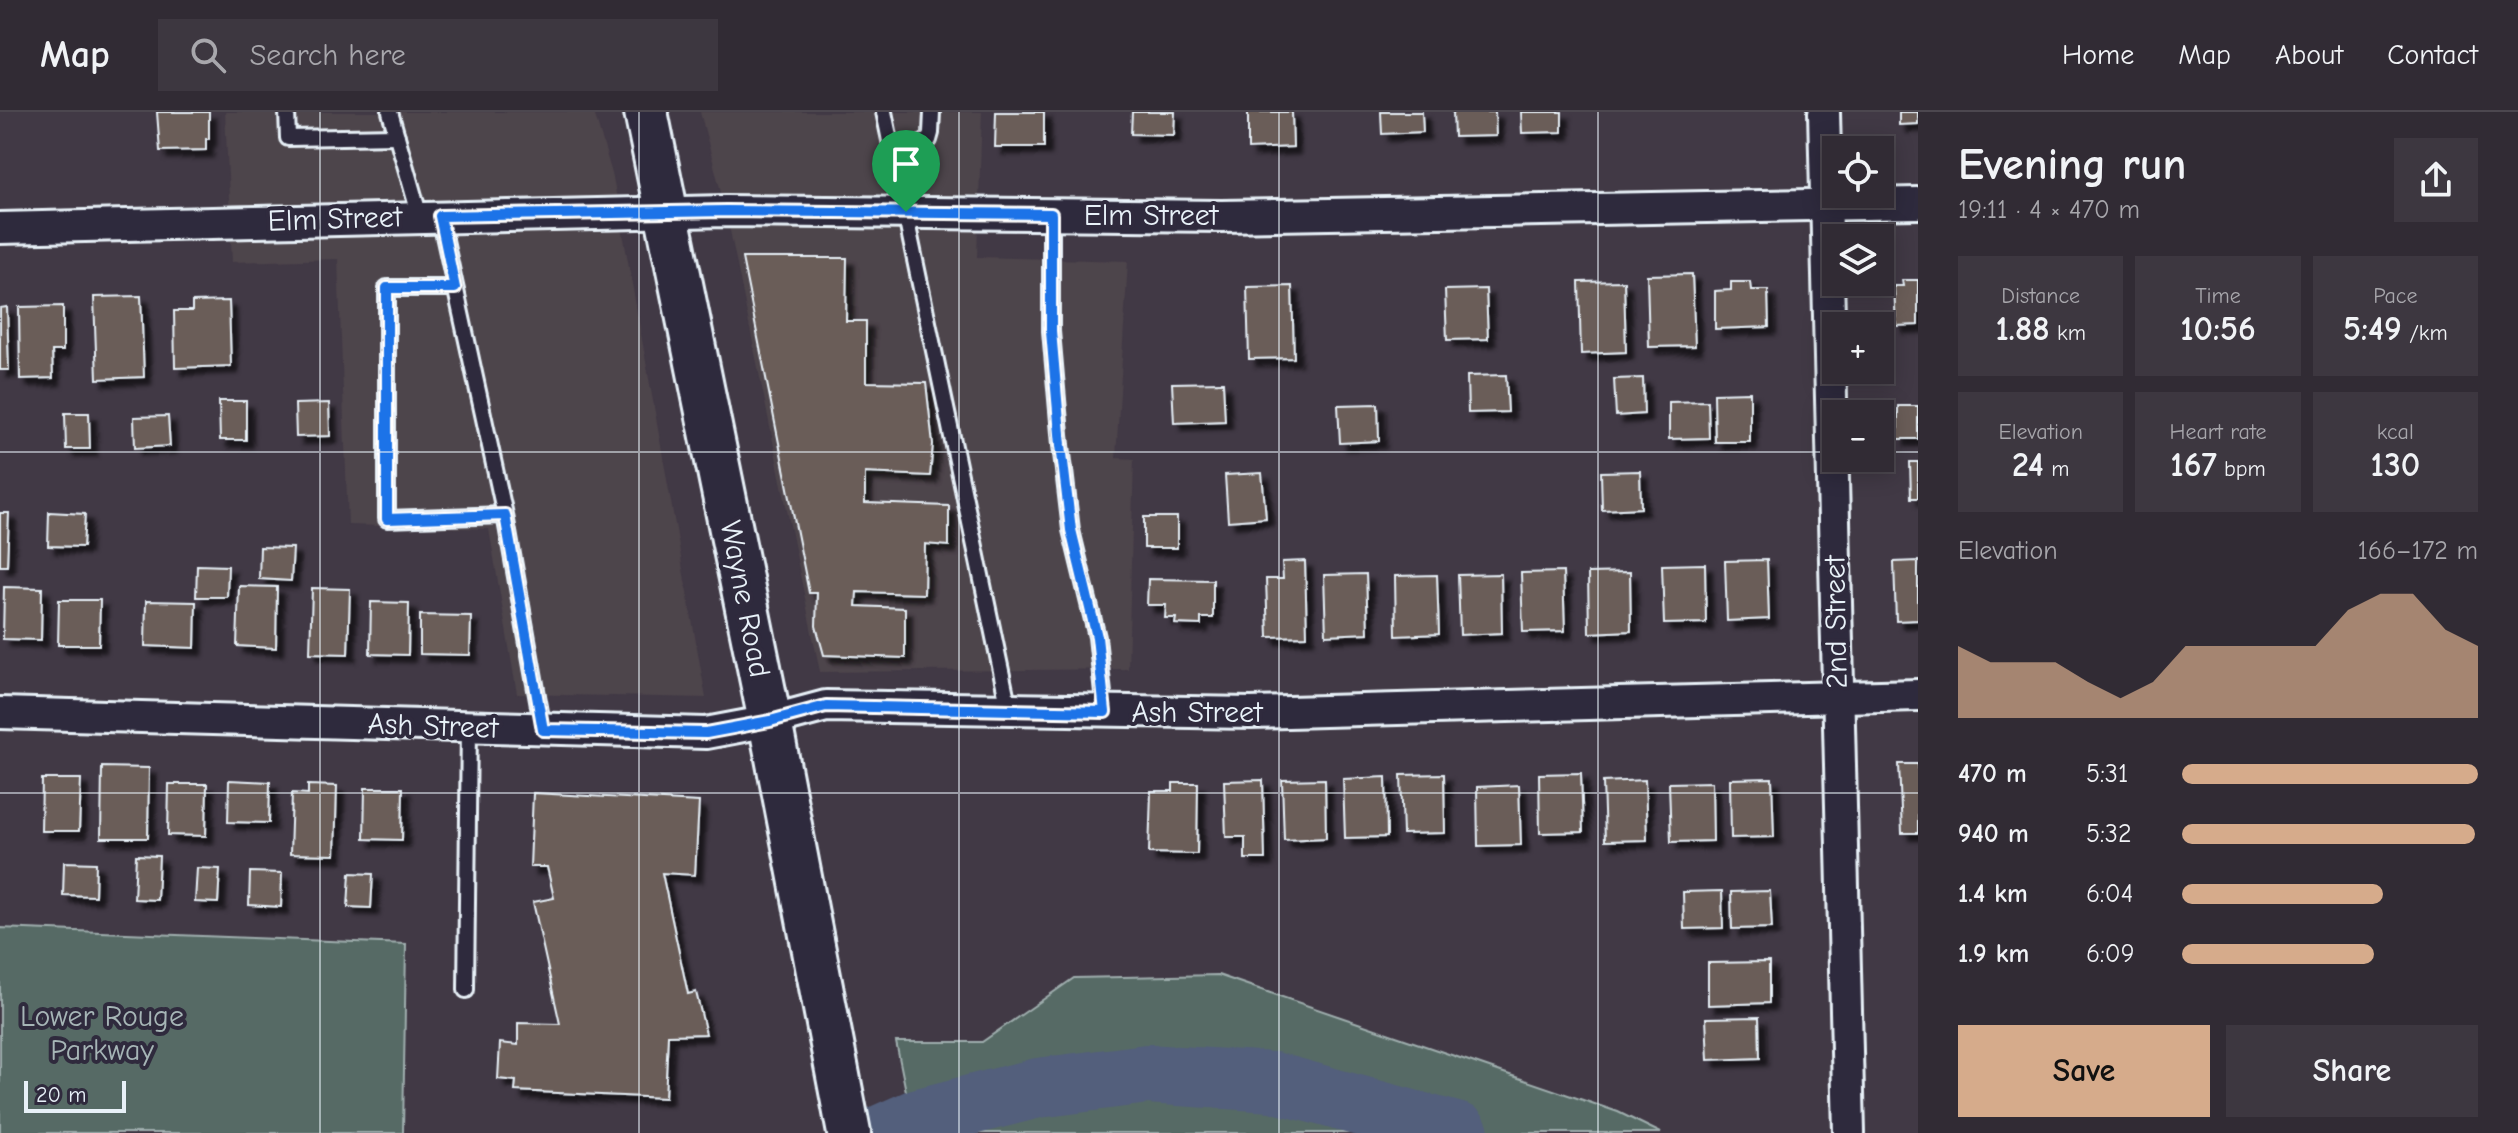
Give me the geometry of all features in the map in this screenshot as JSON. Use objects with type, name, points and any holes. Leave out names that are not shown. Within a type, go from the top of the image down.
[{"type":"main road","name":"Wayne Road","points":[[646,112],[770,721],[849,1133]]},
{"type":"street","name":"2nd Street","points":[[1824,112],[1825,136]]},
{"type":"street","name":"Elm Street","points":[[1894,204],[1918,203]]},
{"type":"street","name":"Elm Street","points":[[0,228],[667,212],[1222,216],[1822,205]]},
{"type":"street","name":"2nd Street","points":[[1827,208],[1849,1133]]},
{"type":"street","name":"Ash Street","points":[[0,713],[706,733],[826,706],[1251,713],[1918,695]]},
{"type":"lane","points":[[287,112],[288,138],[397,136]]},
{"type":"lane","points":[[390,112],[455,288],[505,515],[543,730]]},
{"type":"lane","points":[[884,112],[1009,709]]},
{"type":"lane","points":[[893,153],[929,140],[932,112]]},
{"type":"lane","points":[[1051,214],[1051,331],[1061,445],[1071,530],[1097,637],[1105,712]]},
{"type":"lane","points":[[455,288],[387,288],[387,519],[505,515]]},
{"type":"lane","points":[[466,990],[469,727]]},
{"type":"shaded area","points":[[225,112],[594,112],[613,177],[706,698],[517,694],[489,529],[348,525],[338,259],[232,262]]},
{"type":"shaded area","points":[[700,112],[982,112],[977,257],[1128,261],[1116,458],[1134,459],[1128,669],[820,672],[726,211]]},
{"type":"green space","name":"Lower Rouge Parkway","points":[[0,928],[406,944],[403,1133],[0,1133]]},
{"type":"green space","points":[[1218,975],[1618,1112],[1661,1133],[885,1133],[912,1121],[896,1042],[982,1042],[1074,978]]},
{"type":"building","points":[[157,112],[209,112],[206,150],[160,151]]},
{"type":"building","points":[[996,112],[1044,112],[1044,147],[995,147]]},
{"type":"building","points":[[1132,112],[1175,112],[1174,135],[1131,134]]},
{"type":"building","points":[[1248,112],[1292,112],[1293,147],[1248,149]]},
{"type":"building","points":[[1381,112],[1422,112],[1423,132],[1382,134]]},
{"type":"building","points":[[1453,112],[1495,112],[1496,136],[1454,137]]},
{"type":"building","points":[[1521,112],[1562,112],[1562,132],[1522,133]]},
{"type":"building","points":[[1899,112],[1918,112],[1918,124],[1899,125]]},
{"type":"building","points":[[742,258],[847,258],[846,321],[866,321],[866,382],[926,383],[933,444],[930,476],[865,473],[865,503],[949,506],[949,546],[925,544],[924,594],[857,592],[856,606],[905,608],[905,658],[824,655],[816,626],[817,593],[809,593]]},
{"type":"building","points":[[1692,274],[1695,346],[1649,347],[1647,275]]},
{"type":"building","points":[[1902,280],[1918,280],[1918,325],[1896,326],[1894,286],[1903,286]]},
{"type":"building","points":[[1624,281],[1626,352],[1581,354],[1579,282]]},
{"type":"building","points":[[1731,282],[1750,282],[1751,290],[1768,290],[1769,327],[1715,329],[1715,291],[1731,290]]},
{"type":"building","points":[[1292,286],[1294,358],[1249,359],[1247,287]]},
{"type":"building","points":[[1486,289],[1488,339],[1447,340],[1445,290]]},
{"type":"building","points":[[141,296],[144,377],[97,379],[94,297]]},
{"type":"building","points":[[229,301],[231,366],[175,368],[174,311],[192,311],[192,302]]},
{"type":"building","points":[[63,306],[63,351],[52,351],[53,378],[20,379],[19,307]]},
{"type":"building","points":[[7,307],[9,370],[0,370],[0,308]]},
{"type":"building","points":[[1506,375],[1508,412],[1468,413],[1467,376]]},
{"type":"building","points":[[1643,378],[1644,414],[1616,416],[1614,379]]},
{"type":"building","points":[[1223,382],[1225,421],[1174,423],[1172,383]]},
{"type":"building","points":[[1750,392],[1750,442],[1715,442],[1714,393]]},
{"type":"building","points":[[219,401],[246,401],[246,440],[220,440]]},
{"type":"building","points":[[1708,401],[1709,438],[1669,439],[1669,402]]},
{"type":"building","points":[[329,403],[330,436],[296,437],[295,404]]},
{"type":"building","points":[[1378,404],[1379,441],[1340,443],[1338,405]]},
{"type":"building","points":[[1898,406],[1918,406],[1918,439],[1898,439]]},
{"type":"building","points":[[65,413],[89,413],[90,449],[66,449]]},
{"type":"building","points":[[168,416],[170,446],[135,448],[134,417]]},
{"type":"building","points":[[1910,462],[1918,462],[1918,498],[1911,498]]},
{"type":"building","points":[[1640,471],[1641,508],[1602,510],[1601,472]]},
{"type":"building","points":[[1262,473],[1266,518],[1228,521],[1225,475]]},
{"type":"building","points":[[49,512],[85,514],[83,547],[48,546]]},
{"type":"building","points":[[0,513],[9,513],[7,566],[0,566]]},
{"type":"building","points":[[1144,517],[1177,517],[1177,548],[1144,548]]},
{"type":"building","points":[[260,547],[293,548],[291,581],[259,579]]},
{"type":"building","points":[[1767,560],[1769,619],[1727,621],[1725,561]]},
{"type":"building","points":[[1305,561],[1307,636],[1268,637],[1266,579],[1283,579],[1282,562]]},
{"type":"building","points":[[1918,561],[1918,620],[1896,621],[1894,562]]},
{"type":"building","points":[[1705,564],[1706,623],[1664,624],[1662,565]]},
{"type":"building","points":[[197,565],[228,566],[227,597],[196,597]]},
{"type":"building","points":[[1563,572],[1565,631],[1523,632],[1521,573]]},
{"type":"building","points":[[1630,572],[1631,631],[1589,633],[1588,573]]},
{"type":"building","points":[[1366,574],[1368,633],[1326,635],[1324,575]]},
{"type":"building","points":[[1501,574],[1502,633],[1460,635],[1458,575]]},
{"type":"building","points":[[1437,575],[1439,634],[1396,636],[1395,576]]},
{"type":"building","points":[[1148,579],[1213,580],[1213,618],[1201,618],[1201,625],[1175,624],[1176,618],[1165,618],[1166,605],[1147,605]]},
{"type":"building","points":[[239,586],[277,587],[276,648],[237,646]]},
{"type":"building","points":[[4,587],[42,588],[41,640],[3,639]]},
{"type":"building","points":[[312,588],[350,589],[348,654],[310,653]]},
{"type":"building","points":[[59,600],[100,600],[99,645],[58,645]]},
{"type":"building","points":[[146,601],[196,602],[195,648],[145,646]]},
{"type":"building","points":[[371,602],[409,603],[408,655],[370,654]]},
{"type":"building","points":[[420,615],[471,616],[470,655],[420,654]]},
{"type":"building","points":[[1899,764],[1918,764],[1918,833],[1902,833]]},
{"type":"building","points":[[102,767],[149,768],[148,838],[101,838]]},
{"type":"building","points":[[1581,773],[1583,832],[1540,833],[1539,774]]},
{"type":"building","points":[[1444,774],[1445,833],[1403,834],[1401,775]]},
{"type":"building","points":[[1386,777],[1387,837],[1345,838],[1343,779]]},
{"type":"building","points":[[1772,778],[1774,837],[1731,838],[1730,779]]},
{"type":"building","points":[[42,779],[81,779],[79,831],[41,831]]},
{"type":"building","points":[[1325,779],[1326,838],[1284,840],[1282,780]]},
{"type":"building","points":[[229,780],[270,782],[269,823],[228,822]]},
{"type":"building","points":[[1263,780],[1265,859],[1245,859],[1245,837],[1226,837],[1224,781]]},
{"type":"building","points":[[1645,780],[1647,840],[1605,841],[1603,782]]},
{"type":"building","points":[[1712,782],[1713,841],[1671,842],[1669,783]]},
{"type":"building","points":[[1173,783],[1198,783],[1197,854],[1149,853],[1151,791],[1173,791]]},
{"type":"building","points":[[169,784],[207,784],[206,836],[168,835]]},
{"type":"building","points":[[308,785],[337,786],[335,855],[290,854],[292,793],[308,794]]},
{"type":"building","points":[[1519,785],[1521,845],[1478,846],[1477,787]]},
{"type":"building","points":[[365,788],[403,788],[402,840],[364,839]]},
{"type":"building","points":[[533,793],[699,802],[695,875],[662,873],[688,994],[696,992],[706,1034],[668,1035],[665,1098],[515,1091],[516,1081],[498,1079],[500,1043],[518,1045],[518,1023],[560,1024],[533,902],[554,898],[547,867],[530,867]]},
{"type":"building","points":[[136,855],[159,856],[157,900],[134,899]]},
{"type":"building","points":[[64,862],[96,863],[95,896],[63,895]]},
{"type":"building","points":[[197,868],[220,869],[218,903],[195,902]]},
{"type":"building","points":[[250,872],[282,873],[281,907],[249,905]]},
{"type":"building","points":[[350,873],[373,874],[371,908],[348,907]]},
{"type":"building","points":[[1722,891],[1723,928],[1684,929],[1683,892]]},
{"type":"building","points":[[1770,891],[1772,928],[1732,929],[1731,892]]},
{"type":"building","points":[[1769,962],[1769,1003],[1708,1005],[1708,963]]},
{"type":"building","points":[[1759,1017],[1760,1058],[1708,1060],[1706,1018]]},
{"type":"waterway","points":[[885,1133],[919,1118],[1038,1088],[1147,1074],[1273,1082],[1459,1133]]},
{"type":"route","points":[[726,211],[906,212],[1051,214],[1051,331],[1061,445],[1071,530],[1097,637],[1105,712],[826,706],[706,733],[543,730],[505,515],[387,519],[387,288],[455,288],[440,216],[726,211]]}]
